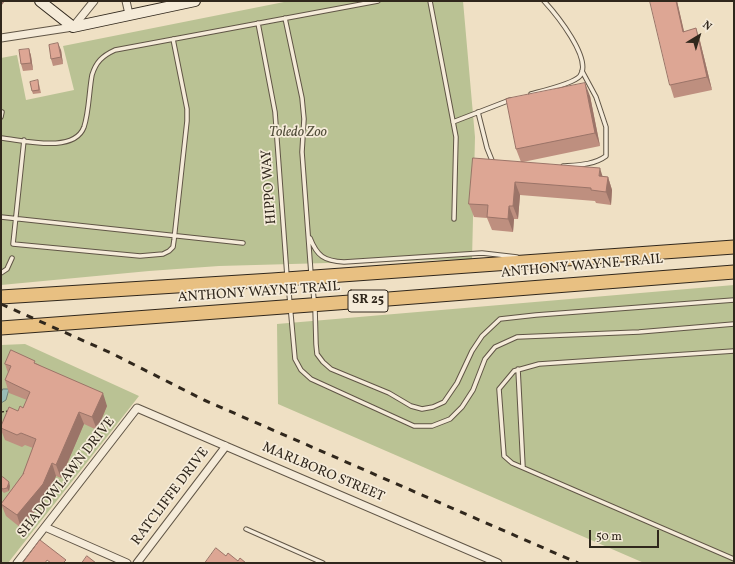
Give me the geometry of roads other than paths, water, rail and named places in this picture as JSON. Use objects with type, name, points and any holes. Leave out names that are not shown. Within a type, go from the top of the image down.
[{"type":"highway","name":"ANTHONY WAYNE TRAIL","points":[[1,297],[288,279],[734,247]]},
{"type":"highway","name":"ANTHONY WAYNE TRAIL","points":[[1,328],[734,272]]},
{"type":"street","points":[[40,1],[73,27]]},
{"type":"street","points":[[73,27],[94,1]]},
{"type":"street","points":[[126,1],[129,14]]},
{"type":"street","points":[[1,38],[73,27],[195,1]]},
{"type":"street","name":"MARLBORO STREET","points":[[137,408],[498,563]]},
{"type":"street","name":"SHADOWLAWN DRIVE","points":[[17,563],[137,408]]},
{"type":"street","name":"RATCLIFFE DRIVE","points":[[137,563],[226,446]]},
{"type":"street","points":[[45,527],[127,563]]},
{"type":"lane","points":[[1,138],[54,144],[65,143],[73,139],[83,128],[94,67],[99,59],[115,50],[378,1]]},
{"type":"lane","points":[[430,1],[456,137],[454,219]]},
{"type":"lane","points":[[526,95],[569,83],[580,76],[582,71],[583,60],[568,31],[544,1]]},
{"type":"lane","points":[[285,18],[302,98],[304,119],[302,152],[316,344],[318,354],[323,362],[331,369],[389,393],[411,406],[422,409],[433,407],[444,402],[457,383],[472,352],[482,336],[500,319],[734,300]]},
{"type":"lane","name":"HIPPO WAY","points":[[258,23],[275,112],[295,358],[301,370],[312,379],[414,426],[432,426],[450,419],[462,408],[473,390],[485,359],[495,346],[517,337],[639,332],[734,324]]},
{"type":"lane","points":[[24,140],[13,244],[140,256],[163,254],[169,251],[173,247],[175,236],[187,109],[173,40]]},
{"type":"lane","points":[[556,167],[584,164],[600,160],[606,156],[606,127],[596,97],[582,71]]},
{"type":"lane","points":[[453,122],[512,99]]},
{"type":"lane","points":[[478,112],[487,148],[492,162],[497,166]]},
{"type":"lane","points":[[1,217],[242,243]]},
{"type":"lane","points":[[309,236],[315,250],[322,257],[332,262],[482,253],[550,260]]},
{"type":"lane","points":[[1,273],[6,269],[12,258]]},
{"type":"lane","points":[[734,351],[539,364],[514,371],[499,389],[504,456],[512,463],[734,559]]},
{"type":"lane","points":[[518,369],[523,467]]},
{"type":"lane","points":[[246,529],[323,563]]},
{"type":"water","points":[[3,389],[9,389],[6,400],[1,403],[1,393]]},
{"type":"railway","points":[[1,304],[111,353],[204,400],[578,563]]},
{"type":"park label","name":"Toledo Zoo","points":[[298,133]]}]
